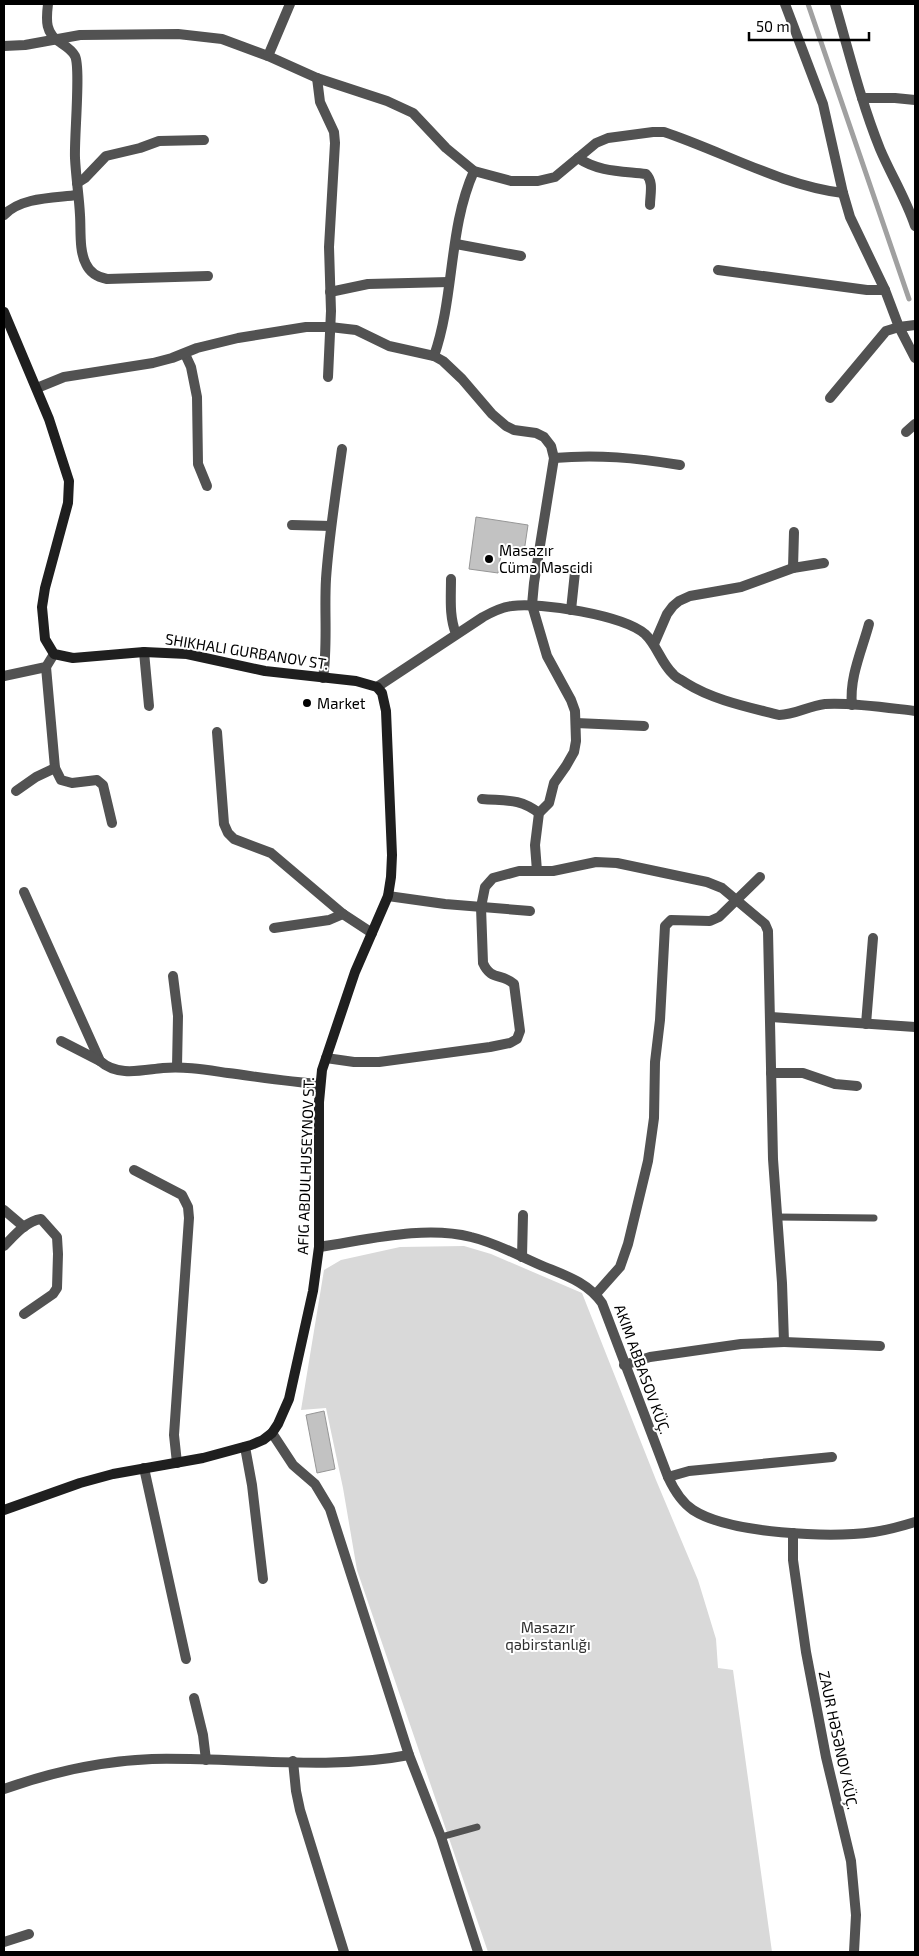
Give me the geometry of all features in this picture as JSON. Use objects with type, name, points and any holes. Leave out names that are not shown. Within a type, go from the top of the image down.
[{"type":"street","points":[[48,4],[46,20],[48,29],[55,40],[70,48],[76,56],[78,72],[74,139],[76,183],[84,258],[91,272],[106,279],[208,276]]},
{"type":"street","points":[[268,56],[290,4]]},
{"type":"street","points":[[785,4],[823,104],[842,193],[850,217],[915,358]]},
{"type":"street","points":[[835,4],[862,98],[881,151],[912,208],[915,226]]},
{"type":"street","points":[[4,46],[25,45],[80,36],[178,34],[222,39],[268,56],[317,78],[387,101],[414,113],[446,148],[474,171],[511,181],[538,181],[555,177],[596,143],[608,138],[664,132],[794,183],[842,193]]},
{"type":"street","points":[[317,78],[320,102],[334,132],[335,143],[329,247],[330,326],[328,377]]},
{"type":"street","points":[[862,98],[915,100]]},
{"type":"street","points":[[76,183],[85,178],[106,156],[140,148],[159,141],[204,140]]},
{"type":"street","points":[[578,158],[598,169],[646,174],[650,178],[651,184],[650,205]]},
{"type":"street","points":[[434,356],[442,328],[463,202],[474,171]]},
{"type":"street","points":[[4,215],[8,210],[26,203],[77,196]]},
{"type":"street","points":[[456,244],[521,256]]},
{"type":"street","points":[[718,270],[867,290],[885,290]]},
{"type":"street","points":[[330,292],[368,284],[449,282]]},
{"type":"street","points":[[4,312],[37,388],[69,481],[68,503],[45,588],[42,607],[45,639],[54,654],[46,666],[55,768],[61,780],[72,783],[97,780],[103,785],[112,822]]},
{"type":"street","points":[[830,398],[886,331],[899,326],[915,325]]},
{"type":"street","points":[[37,388],[64,377],[153,364],[206,346],[238,338],[306,327],[330,326],[356,330],[390,346],[434,356],[443,361],[462,379],[482,404],[506,426],[514,430],[536,433],[544,437],[551,446],[554,458],[532,605],[545,650],[571,700],[576,723],[574,752],[554,783],[549,803],[539,813],[535,845],[537,871]]},
{"type":"street","points":[[185,354],[191,367],[197,397],[198,464],[207,486]]},
{"type":"street","points":[[906,432],[915,424]]},
{"type":"street","points":[[323,678],[326,649],[326,580],[331,526],[342,449]]},
{"type":"street","points":[[554,458],[616,456],[680,465]]},
{"type":"street","points":[[292,525],[331,526]]},
{"type":"street","points":[[793,568],[794,532]]},
{"type":"street","points":[[654,644],[667,614],[679,601],[690,596],[742,587],[793,568],[824,563]]},
{"type":"street","points":[[571,610],[575,572]]},
{"type":"street","points":[[451,579],[452,622],[456,634]]},
{"type":"street","points":[[377,687],[456,634],[496,610],[511,606],[532,605],[571,610],[634,627],[644,633],[654,644],[673,674],[688,685],[718,698],[779,715],[789,715],[807,707],[827,704],[915,711]]},
{"type":"street","points":[[852,705],[853,681],[869,624]]},
{"type":"street","points":[[144,652],[149,706]]},
{"type":"street","name":"SHIKHALI GURBANOV ST.","points":[[54,654],[73,658],[144,652],[186,654],[265,671],[356,681],[377,687]]},
{"type":"street","points":[[4,676],[46,666]]},
{"type":"street","name":"AFIG ABDULHUSEYNOV ST.","points":[[4,1510],[80,1483],[113,1474],[177,1463],[245,1447],[263,1440],[272,1433],[285,1412],[320,1247],[320,1084],[326,1058],[355,972],[388,896],[391,877],[392,855],[386,711],[382,693],[377,687]]},
{"type":"street","points":[[576,723],[644,726]]},
{"type":"street","points":[[217,732],[224,824],[228,833],[234,839],[271,853],[343,914],[372,933]]},
{"type":"street","points":[[16,791],[36,777],[55,768]]},
{"type":"street","points":[[482,799],[517,801],[527,804],[539,813]]},
{"type":"street","points":[[326,1058],[378,1062],[490,1048],[510,1043],[517,1039],[520,1032],[514,984],[509,979],[493,976],[486,970],[483,963],[481,906],[485,887],[493,878],[519,872],[554,871],[596,862],[617,863],[707,882],[722,888],[765,924],[768,931],[773,1158],[784,1342]]},
{"type":"street","points":[[596,1294],[620,1267],[628,1244],[648,1162],[654,1118],[655,1062],[660,1020],[664,926],[671,920],[710,922],[719,917],[760,877]]},
{"type":"street","points":[[24,892],[100,1061]]},
{"type":"street","points":[[388,896],[431,903],[530,910]]},
{"type":"street","points":[[274,928],[329,920],[343,914]]},
{"type":"street","points":[[866,1024],[873,938]]},
{"type":"street","points":[[173,976],[178,1016],[177,1067]]},
{"type":"street","points":[[771,1017],[915,1027]]},
{"type":"street","points":[[62,1040],[100,1061],[107,1067],[121,1071],[177,1067],[320,1084]]},
{"type":"street","points":[[771,1073],[803,1074],[835,1084],[857,1086]]},
{"type":"street","points":[[134,1170],[182,1195],[188,1207],[174,1435],[177,1463]]},
{"type":"street","points":[[4,1210],[24,1227]]},
{"type":"street","points":[[522,1257],[524,1215]]},
{"type":"street","points":[[4,1246],[34,1220],[41,1219],[57,1237],[57,1288],[53,1294],[24,1314]]},
{"type":"street","name":"AKIM ABBASOV KÜÇ.","points":[[320,1247],[392,1236],[451,1233],[472,1237],[571,1277],[596,1294],[602,1303],[668,1477],[683,1502],[702,1514],[726,1523],[793,1533],[874,1532],[915,1522]]},
{"type":"street","points":[[624,1365],[650,1357],[741,1344],[784,1342],[880,1346]]},
{"type":"street","points":[[272,1433],[293,1464],[315,1484],[330,1509],[409,1754],[441,1837],[478,1952]]},
{"type":"street","points":[[245,1447],[252,1485],[264,1579]]},
{"type":"street","points":[[668,1477],[689,1471],[832,1457]]},
{"type":"street","points":[[144,1468],[186,1659]]},
{"type":"street","name":"ZAUR HƏSƏNOV KÜÇ.","points":[[793,1533],[793,1560],[806,1652],[826,1757],[851,1861],[856,1915],[854,1952]]},
{"type":"street","points":[[194,1698],[203,1735],[206,1760]]},
{"type":"street","points":[[4,1789],[69,1770],[114,1762],[152,1759],[366,1762],[409,1754]]},
{"type":"street","points":[[294,1761],[296,1792],[300,1810],[344,1952]]},
{"type":"street","points":[[4,1942],[29,1934]]},
{"type":"lane","points":[[777,1217],[874,1218]]},
{"type":"lane","points":[[441,1837],[477,1826]]},
{"type":"green space","name":"Masazır qəbirstanlığı","points":[[464,1246],[491,1254],[582,1293],[698,1580],[716,1639],[718,1668],[733,1670],[772,1952],[488,1952],[357,1570],[343,1488],[326,1408],[301,1410],[324,1270],[341,1260],[400,1247]]},
{"type":"building","points":[[476,517],[528,525],[524,552],[502,548],[498,573],[469,569]]},
{"type":"building","points":[[324,1411],[335,1469],[317,1473],[306,1415]]},
{"type":"waterway","points":[[808,4],[909,299]]},
{"type":"place","name":"Masazır Cümə Məscidi","points":[[489,559]]},
{"type":"place","name":"Market","points":[[307,703]]}]
